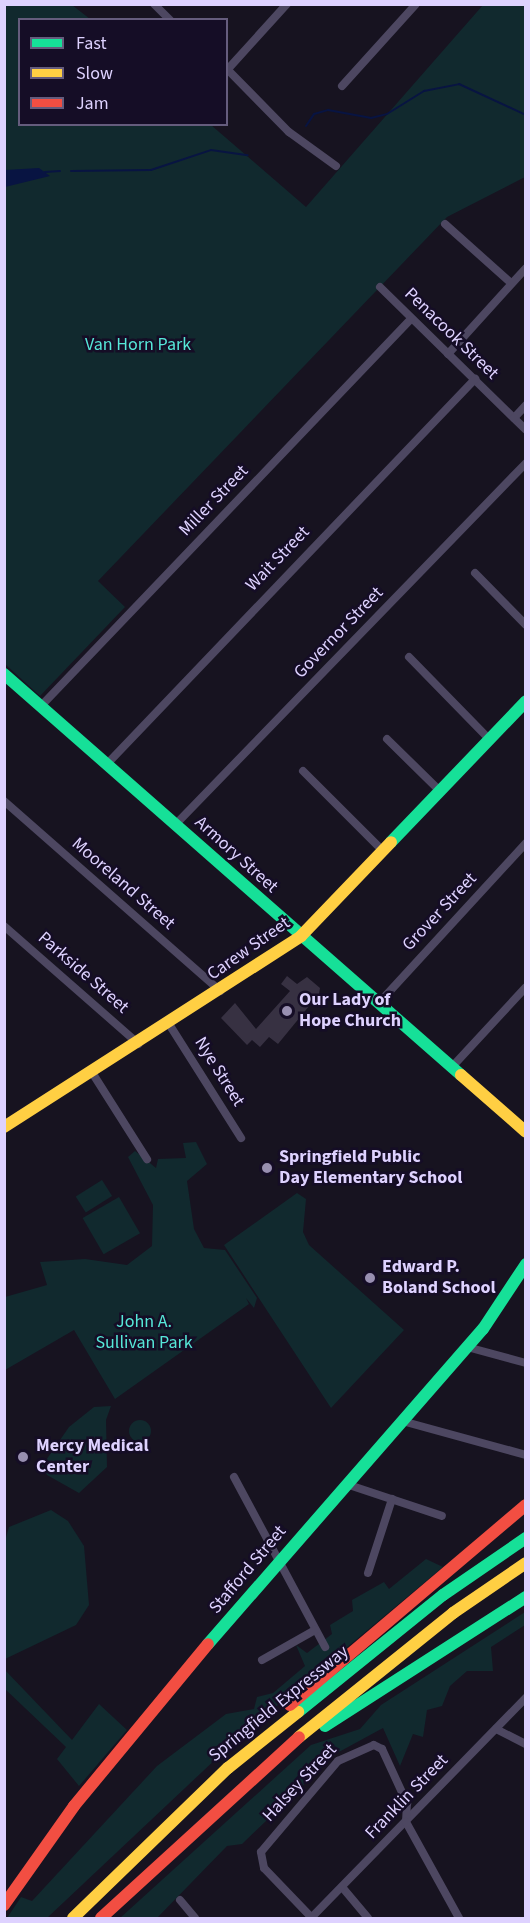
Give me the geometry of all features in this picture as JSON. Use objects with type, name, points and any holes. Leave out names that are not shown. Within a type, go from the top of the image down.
[{"type":"main road","name":"Armory Street","points":[[4,674],[525,1132]]},
{"type":"main road","name":"Carew Street","points":[[4,1127],[93,1074],[301,936],[525,701]]},
{"type":"main road","name":"Stafford Street","points":[[4,1905],[74,1806],[276,1563],[467,1347],[525,1264]]},
{"type":"main road","points":[[237,1761],[344,1656],[525,1505]]},
{"type":"main road","name":"Springfield Expressway","points":[[73,1918],[237,1761],[443,1596],[525,1538]]},
{"type":"main road","name":"Springfield Expressway","points":[[102,1918],[274,1758],[453,1613],[525,1563]]},
{"type":"main road","points":[[274,1758],[525,1597]]},
{"type":"street","points":[[228,68],[287,4]]},
{"type":"street","points":[[342,86],[416,4]]},
{"type":"street","points":[[158,6],[168,18]]},
{"type":"street","points":[[228,70],[289,132],[336,166]]},
{"type":"street","points":[[446,224],[511,283]]},
{"type":"street","points":[[448,354],[525,268]]},
{"type":"street","name":"Penacook Street","points":[[380,287],[525,430]]},
{"type":"street","name":"Miller Street","points":[[41,706],[411,319]]},
{"type":"street","name":"Wait Street","points":[[107,764],[474,379]]},
{"type":"street","points":[[514,418],[525,405]]},
{"type":"street","name":"Governor Street","points":[[175,825],[525,463]]},
{"type":"street","points":[[475,573],[525,625]]},
{"type":"street","points":[[409,657],[489,740]]},
{"type":"street","points":[[387,739],[440,791]]},
{"type":"street","points":[[303,771],[383,851]]},
{"type":"street","name":"Mooreland Street","points":[[4,801],[220,991]]},
{"type":"street","name":"Grover Street","points":[[378,1004],[525,843]]},
{"type":"street","name":"Parkside Street","points":[[4,926],[139,1044]]},
{"type":"street","points":[[451,1068],[525,987]]},
{"type":"street","name":"Nye Street","points":[[169,1024],[241,1138]]},
{"type":"street","points":[[93,1074],[147,1159]]},
{"type":"street","points":[[467,1347],[525,1363]]},
{"type":"street","points":[[402,1421],[525,1455]]},
{"type":"street","points":[[234,1477],[276,1563],[325,1647]]},
{"type":"street","points":[[346,1484],[442,1516]]},
{"type":"street","points":[[368,1573],[392,1499]]},
{"type":"street","points":[[262,1660],[315,1630]]},
{"type":"street","name":"Franklin Street","points":[[312,1918],[525,1698]]},
{"type":"street","points":[[496,1729],[525,1744]]},
{"type":"street","name":"Halsey Street","points":[[312,1918],[264,1868],[261,1856],[338,1761],[374,1745],[382,1749],[407,1803],[406,1822]]},
{"type":"street","points":[[406,1822],[459,1918]]},
{"type":"street","points":[[342,1887],[368,1918]]},
{"type":"street","points":[[180,1900],[195,1918]]},
{"type":"green space","name":"Van Horn Park","points":[[5,5],[72,5],[89,18],[18,18],[18,126],[212,126],[306,207],[483,5],[525,5],[525,177],[447,217],[98,581],[125,607],[40,696],[5,664]]},
{"type":"green space","name":"John A. Sullivan Park","points":[[196,1142],[207,1164],[187,1181],[194,1229],[204,1248],[225,1250],[257,1298],[254,1308],[246,1298],[249,1304],[115,1399],[74,1330],[5,1370],[5,1297],[47,1285],[40,1262],[85,1259],[127,1265],[152,1246],[153,1205],[128,1157],[135,1151],[156,1168],[158,1159],[186,1158],[183,1143]]},
{"type":"green space","points":[[102,1180],[112,1196],[86,1213],[76,1196]]},
{"type":"green space","points":[[297,1193],[306,1199],[303,1232],[309,1245],[404,1330],[331,1408],[224,1245]]},
{"type":"green space","points":[[119,1197],[140,1233],[104,1254],[83,1218]]},
{"type":"green space","points":[[111,1406],[106,1420],[107,1467],[79,1493],[47,1475],[42,1466],[69,1427],[94,1407]]},
{"type":"green space","points":[[140,1420],[148,1423],[151,1431],[148,1439],[140,1442],[132,1439],[129,1431],[132,1423]]},
{"type":"green space","points":[[51,1510],[68,1521],[84,1546],[89,1605],[76,1625],[5,1659],[5,1541],[9,1527]]},
{"type":"green space","points":[[426,1559],[443,1567],[236,1740],[47,1918],[7,1918],[21,1897],[32,1901],[157,1766],[226,1714],[254,1709],[257,1697],[273,1693],[305,1666],[296,1645],[307,1653],[332,1634],[330,1625],[353,1611],[352,1600],[384,1582],[389,1589]]},
{"type":"green space","points":[[525,1612],[525,1625],[491,1647],[493,1671],[467,1671],[450,1686],[442,1706],[427,1710],[423,1737],[413,1734],[400,1766],[383,1728],[337,1753],[242,1844],[227,1846],[157,1918],[120,1918],[311,1745],[360,1729],[381,1705]]},
{"type":"green space","points":[[4,1669],[72,1740],[99,1704],[127,1730],[79,1786],[57,1759],[66,1747],[5,1689]]},
{"type":"shaded area","points":[[39,168],[50,176],[5,187],[5,170]]},
{"type":"building","name":"Our Lady of Hope Church","points":[[287,976],[297,984],[307,977],[320,988],[319,994],[278,1044],[269,1037],[260,1047],[252,1040],[247,1045],[221,1018],[235,1003],[256,1029],[290,991],[281,984]]},
{"type":"waterway","points":[[306,126],[314,114],[328,110],[371,118],[387,114],[424,91],[459,84],[526,115]]},
{"type":"waterway","points":[[71,171],[151,170],[211,150],[248,155]]},
{"type":"waterway","points":[[45,172],[60,171]]},
{"type":"traffic: fast","points":[[4,674],[461,1075]]},
{"type":"traffic: fast","points":[[391,842],[526,701]]},
{"type":"traffic: fast","points":[[208,1644],[483,1329],[526,1264]]},
{"type":"traffic: fast","points":[[298,1712],[443,1595],[526,1538]]},
{"type":"traffic: fast","points":[[325,1726],[526,1597]]},
{"type":"traffic: slow","points":[[4,1127],[301,936],[391,842]]},
{"type":"traffic: slow","points":[[461,1075],[526,1132]]},
{"type":"traffic: slow","points":[[299,1737],[453,1613],[526,1563]]},
{"type":"traffic: slow","points":[[73,1918],[228,1768],[298,1712]]},
{"type":"traffic: jam","points":[[290,1705],[526,1505]]},
{"type":"traffic: jam","points":[[4,1905],[74,1806],[208,1644]]},
{"type":"traffic: jam","points":[[101,1918],[299,1737]]},
{"type":"place","name":"Our Lady of Hope Church","points":[[287,1011]]},
{"type":"place","name":"Springfield Public Day Elementary School","points":[[267,1168]]},
{"type":"place","name":"Edward P. Boland School","points":[[370,1278]]},
{"type":"place","name":"Mercy Medical Center","points":[[23,1457]]}]
